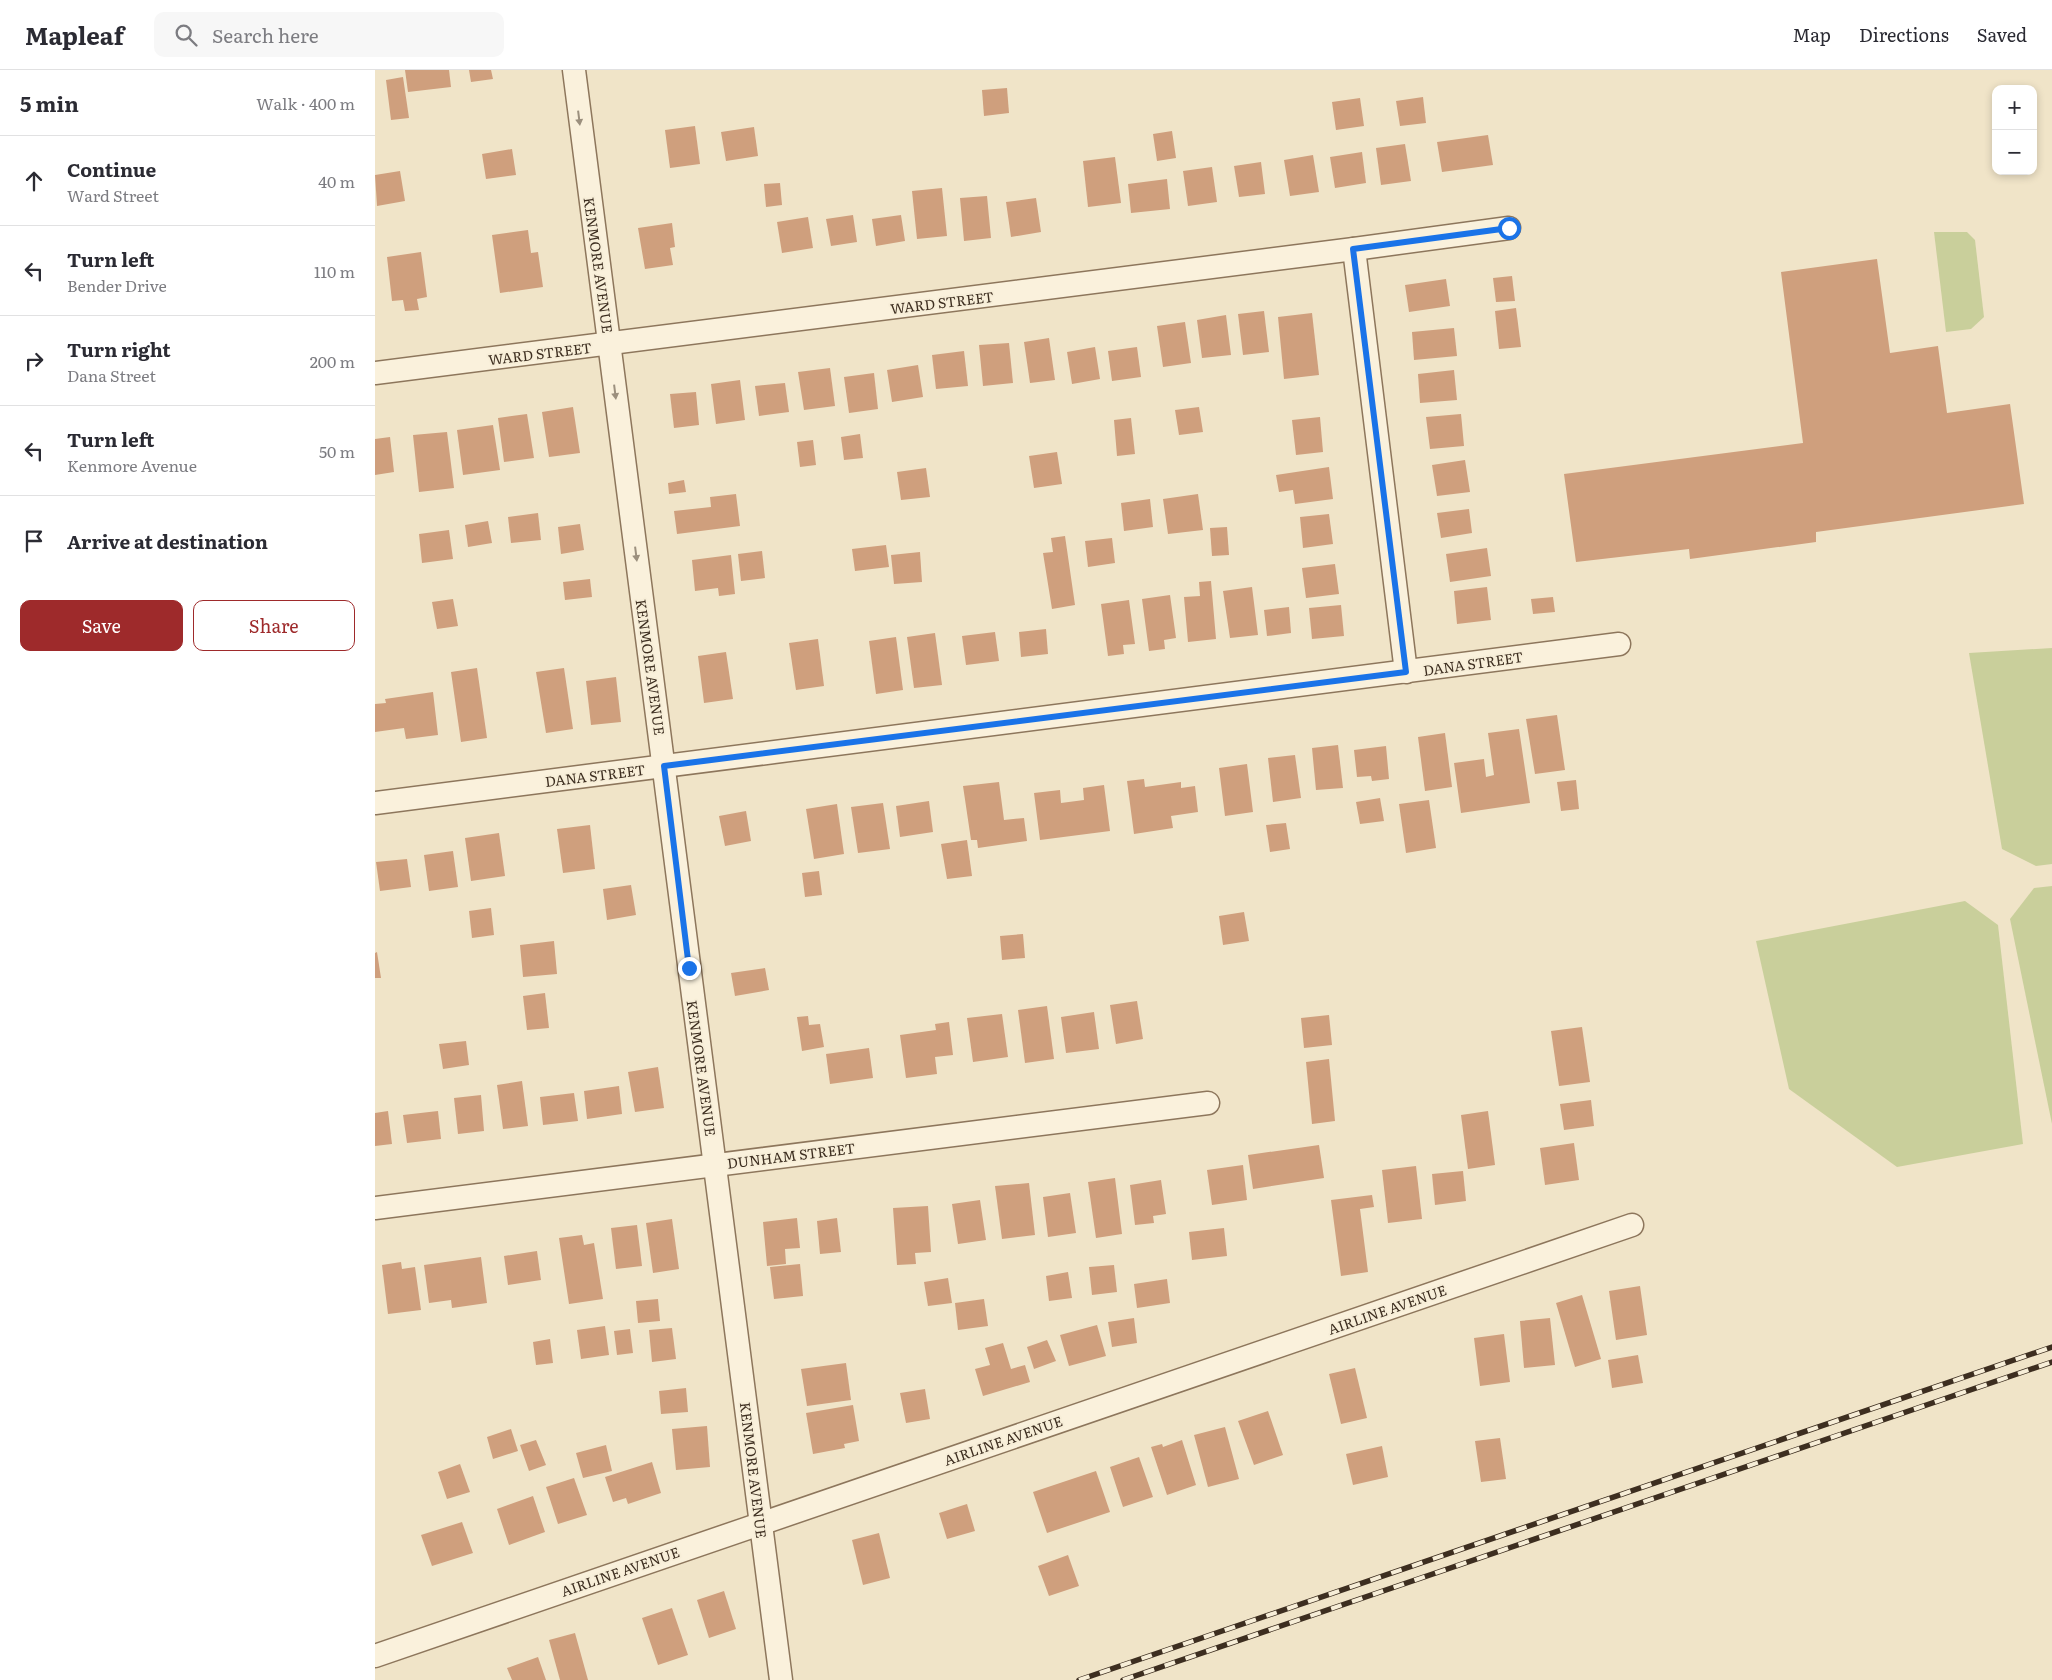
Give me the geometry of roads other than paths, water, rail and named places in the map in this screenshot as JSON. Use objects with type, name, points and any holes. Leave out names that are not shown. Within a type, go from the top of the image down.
[{"type":"street","name":"KENMORE AVENUE","points":[[574,70],[781,1680]]},
{"type":"street","name":"WARD STREET","points":[[375,374],[1509,228]]},
{"type":"street","points":[[1353,249],[1406,672]]},
{"type":"street","name":"DANA STREET","points":[[375,803],[1619,644]]},
{"type":"street","name":"DUNHAM STREET","points":[[375,1208],[1208,1103]]},
{"type":"street","name":"AIRLINE AVENUE","points":[[375,1656],[1632,1226]]},
{"type":"railway","points":[[1079,1680],[2052,1347]]},
{"type":"railway","points":[[1123,1680],[2052,1362]]}]
